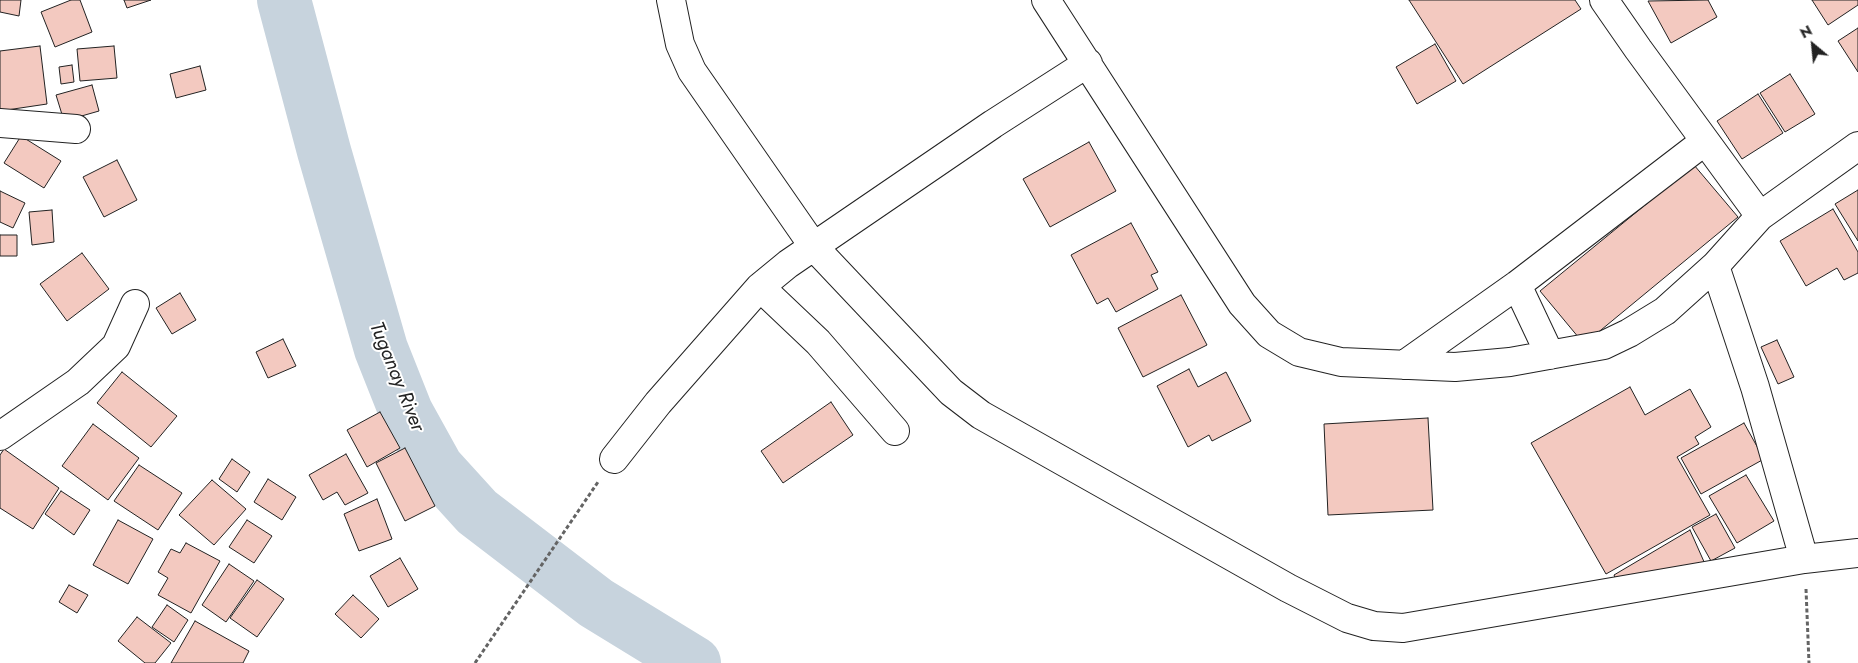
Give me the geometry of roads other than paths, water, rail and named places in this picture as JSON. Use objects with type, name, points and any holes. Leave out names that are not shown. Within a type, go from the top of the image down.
[{"type":"street","points":[[671,0],[680,44],[692,71],[814,247],[951,392],[981,415],[1288,588],[1348,618],[1374,626],[1403,628],[1804,559],[1858,553]]},
{"type":"street","points":[[1046,0],[1242,304],[1269,334],[1299,352],[1341,362],[1455,367],[1510,362],[1604,345],[1629,333],[1665,311],[1715,266],[1760,216],[1858,146]]},
{"type":"street","points":[[1604,0],[1760,216]]},
{"type":"street","points":[[614,459],[658,403],[760,287],[788,264],[993,124],[1088,63]]},
{"type":"street","points":[[0,124],[76,129]]},
{"type":"street","points":[[1404,365],[1517,285],[1705,141]]},
{"type":"street","points":[[1715,266],[1754,388],[1804,559]]},
{"type":"street","points":[[1517,285],[1550,355]]},
{"type":"street","points":[[760,287],[818,342],[895,431]]},
{"type":"street","points":[[0,436],[78,382],[116,346],[135,304]]},
{"type":"waterway","name":"Tuganay River","points":[[284,0],[324,151],[381,349],[406,412],[437,468],[477,512],[596,603],[694,663]]}]
